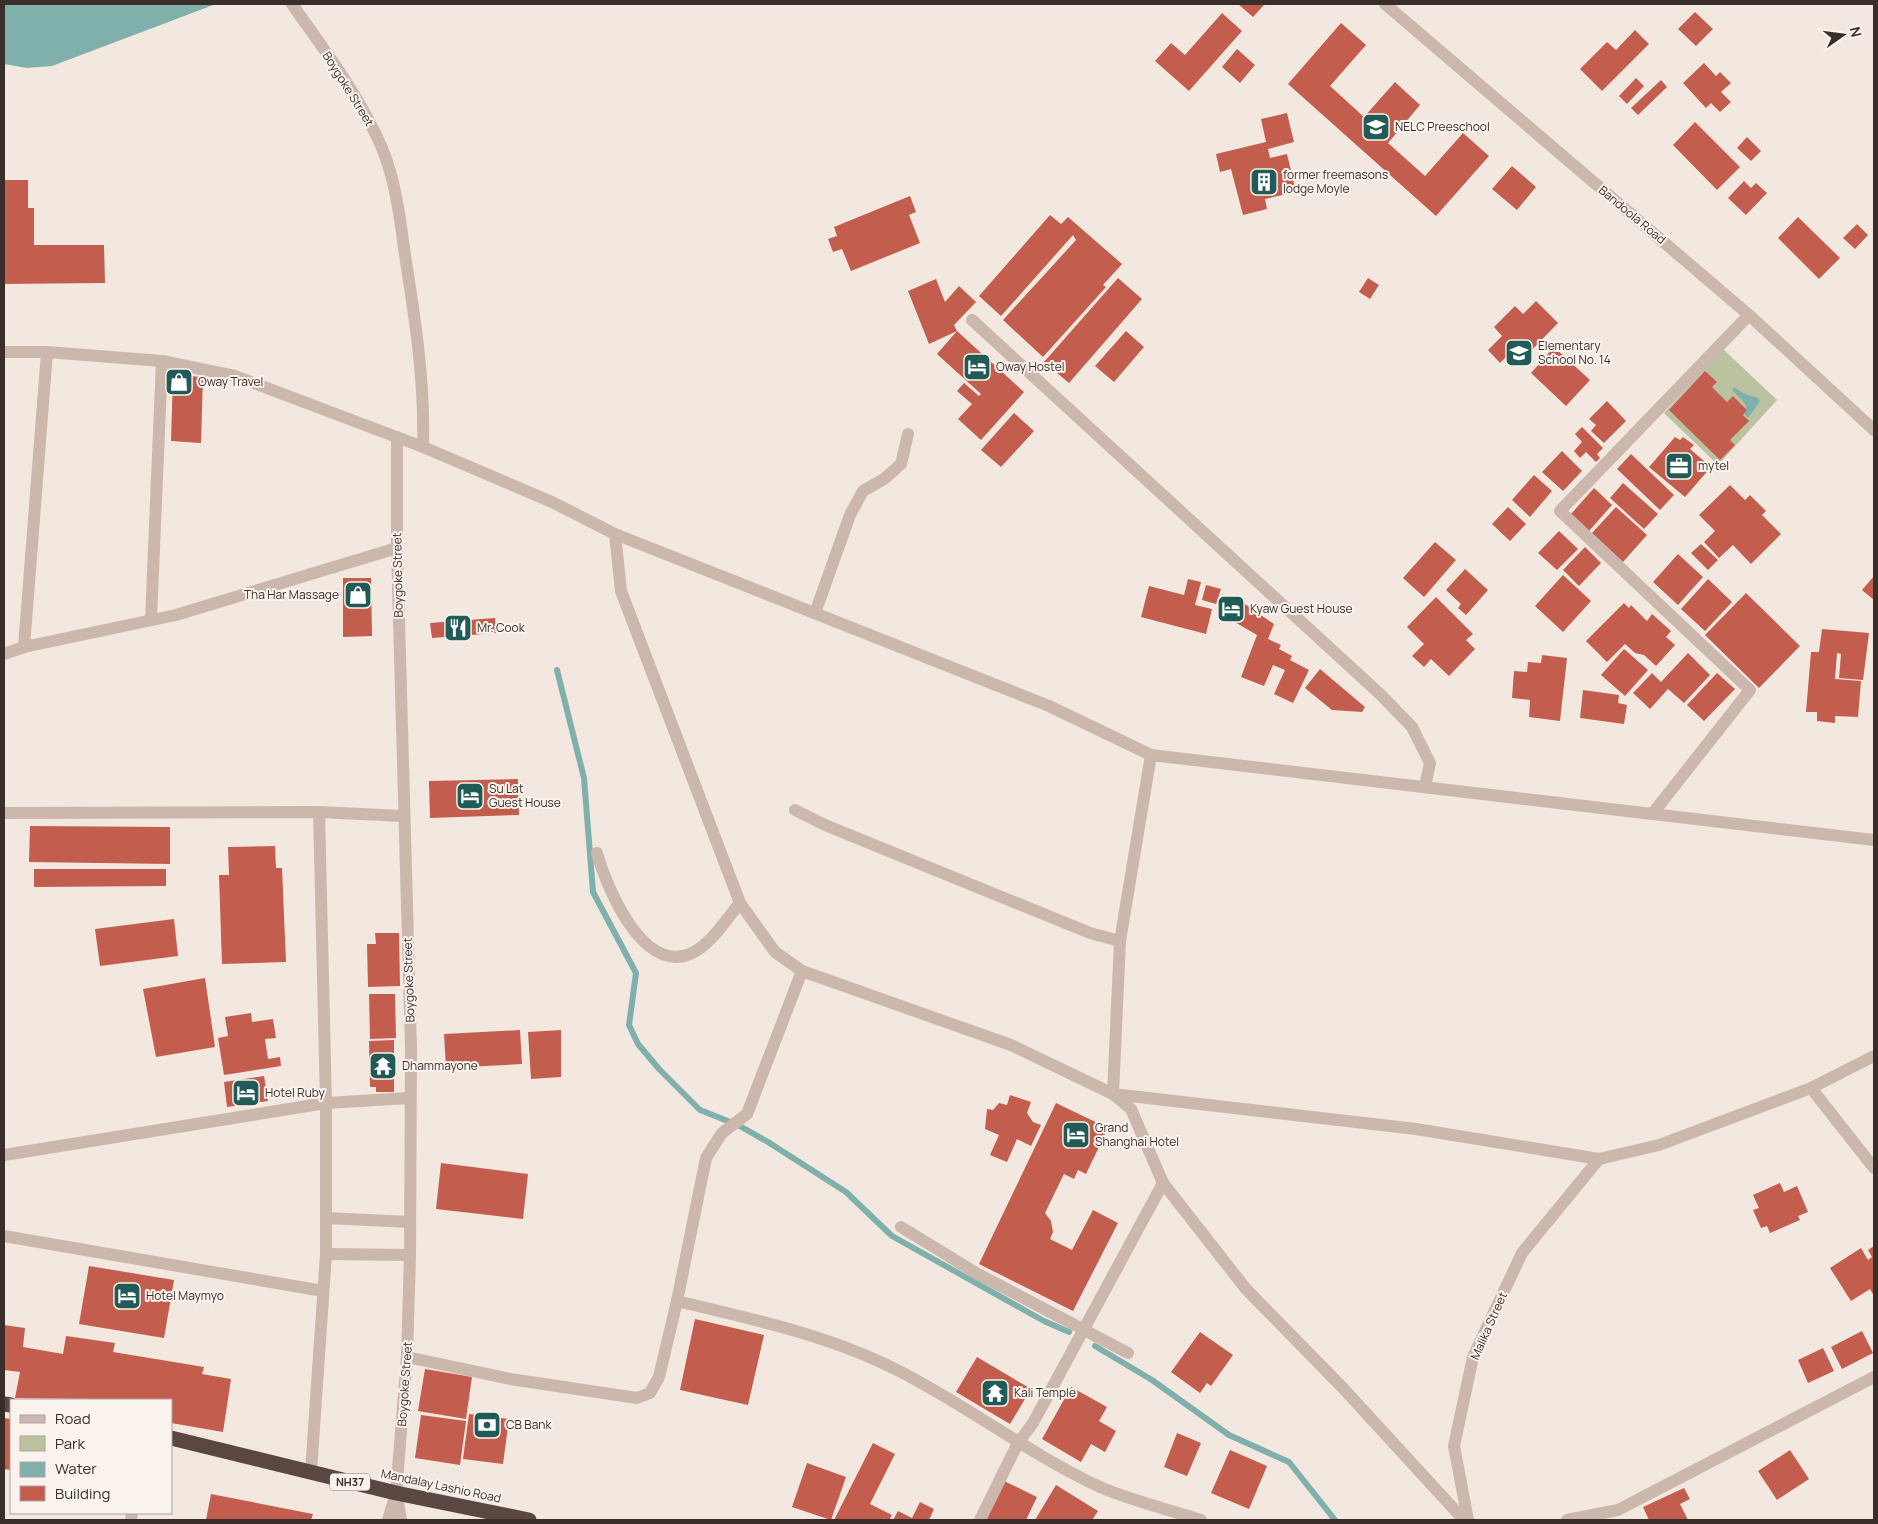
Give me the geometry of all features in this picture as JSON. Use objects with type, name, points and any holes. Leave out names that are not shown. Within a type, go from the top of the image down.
[{"type":"highway","name":"Mandalay Lashio Road","points":[[172,1438],[396,1493],[529,1520]]},
{"type":"street","name":"Boygoke Street","points":[[292,4],[362,108],[382,149],[395,185],[418,338],[424,412],[423,447]]},
{"type":"street","name":"Bandoola Road","points":[[1385,4],[1749,315],[1874,430]]},
{"type":"street","points":[[1653,814],[1750,690],[1560,511],[1749,315]]},
{"type":"street","points":[[972,320],[1381,695],[1412,727],[1430,763],[1425,786]]},
{"type":"street","points":[[4,352],[47,352],[162,361],[235,376],[423,447],[552,502],[614,534],[1049,706],[1151,755],[1874,840]]},
{"type":"street","points":[[24,647],[47,352]]},
{"type":"street","points":[[151,620],[162,361]]},
{"type":"street","points":[[815,613],[850,515],[863,491],[884,479],[901,464],[908,434]]},
{"type":"street","name":"Boygoke Street","points":[[388,1520],[396,1493],[408,1357],[410,1255],[409,1098],[411,1049],[397,548],[398,437]]},
{"type":"street","points":[[614,534],[621,591],[740,903],[775,952],[802,970],[1011,1045],[1112,1094],[1131,1109],[1163,1183],[1246,1289],[1342,1387],[1466,1520]]},
{"type":"street","points":[[4,654],[24,647],[176,615],[397,548]]},
{"type":"street","points":[[1112,1094],[1120,941],[1151,755]]},
{"type":"street","points":[[795,810],[825,825],[1081,929],[1120,941]]},
{"type":"street","points":[[4,812],[320,812],[403,816]]},
{"type":"street","points":[[311,1472],[326,1254],[326,1103],[320,812]]},
{"type":"street","points":[[597,853],[605,881],[626,922],[650,946],[670,956],[684,955],[699,949],[740,903]]},
{"type":"street","points":[[408,1357],[510,1379],[637,1398],[650,1393],[659,1377],[706,1158],[722,1133],[747,1114],[802,970]]},
{"type":"street","points":[[1112,1094],[1416,1129],[1599,1160],[1659,1145],[1811,1088],[1874,1056]]},
{"type":"street","points":[[1811,1088],[1874,1168]]},
{"type":"street","points":[[4,1154],[326,1103],[409,1098]]},
{"type":"street","name":"Malika Street","points":[[1466,1520],[1454,1446],[1473,1357],[1522,1253],[1599,1160]]},
{"type":"street","points":[[980,1520],[1018,1443],[1033,1423],[1163,1183]]},
{"type":"street","points":[[326,1218],[410,1222]]},
{"type":"street","points":[[901,1228],[978,1274],[1128,1353]]},
{"type":"street","points":[[4,1236],[323,1291]]},
{"type":"street","points":[[326,1254],[410,1255]]},
{"type":"street","points":[[677,1300],[829,1340],[896,1369],[927,1386],[1018,1443],[1102,1487],[1201,1520]]},
{"type":"street","points":[[1566,1520],[1618,1510],[1874,1377]]},
{"type":"street","points":[[396,1493],[401,1520]]},
{"type":"green space","points":[[1723,349],[1777,400],[1718,465],[1664,413]]},
{"type":"water","points":[[4,4],[216,4],[52,66],[27,68],[4,64]]},
{"type":"water","points":[[1734,387],[1745,394],[1758,398],[1760,401],[1748,418],[1744,413],[1747,410],[1744,402],[1732,390]]},
{"type":"building","points":[[1238,4],[1265,4],[1253,17]]},
{"type":"building","points":[[1695,12],[1713,29],[1696,46],[1678,29]]},
{"type":"building","points":[[1222,13],[1242,31],[1189,91],[1155,61],[1171,43],[1185,55]]},
{"type":"building","points":[[1341,23],[1366,45],[1330,86],[1364,117],[1395,82],[1420,105],[1388,143],[1425,176],[1463,133],[1489,156],[1436,216],[1288,84]]},
{"type":"building","points":[[1635,30],[1649,44],[1602,91],[1580,69],[1607,42],[1616,50]]},
{"type":"building","points":[[1237,49],[1255,65],[1240,83],[1222,67]]},
{"type":"building","points":[[1704,63],[1716,76],[1720,72],[1731,83],[1721,92],[1731,102],[1720,112],[1711,103],[1706,108],[1683,83]]},
{"type":"building","points":[[1636,78],[1644,86],[1627,104],[1619,96]]},
{"type":"building","points":[[1661,80],[1667,87],[1638,115],[1631,108]]},
{"type":"building","name":"former freemasons lodge Moyle","points":[[1287,113],[1294,142],[1268,149],[1270,158],[1287,154],[1296,192],[1265,199],[1267,209],[1243,215],[1231,169],[1220,172],[1216,154],[1266,142],[1261,119]]},
{"type":"building","points":[[1695,122],[1740,167],[1717,190],[1673,145]]},
{"type":"building","points":[[1747,137],[1761,151],[1751,161],[1737,148]]},
{"type":"building","points":[[1512,166],[1536,187],[1517,210],[1492,189]]},
{"type":"building","points":[[4,180],[28,180],[28,208],[34,208],[34,245],[104,245],[105,283],[4,284]]},
{"type":"building","points":[[1744,181],[1751,188],[1756,183],[1767,193],[1746,215],[1728,198]]},
{"type":"building","points":[[910,196],[916,212],[909,215],[920,243],[851,271],[842,249],[833,252],[828,239],[837,236],[834,227]]},
{"type":"building","points":[[1050,215],[1061,224],[1068,217],[1122,264],[1103,285],[1106,287],[1043,357],[1003,320],[1076,240],[1073,235],[1001,316],[979,296]]},
{"type":"building","points":[[1798,217],[1840,258],[1819,279],[1778,238]]},
{"type":"building","points":[[1857,224],[1868,235],[1855,249],[1843,238]]},
{"type":"building","points":[[1118,278],[1142,299],[1069,383],[1044,362]]},
{"type":"building","points":[[1368,278],[1379,285],[1370,299],[1359,292]]},
{"type":"building","points":[[936,279],[945,302],[959,286],[976,302],[954,325],[957,331],[929,344],[908,291]]},
{"type":"building","points":[[1536,301],[1558,323],[1520,362],[1510,353],[1500,363],[1488,350],[1502,336],[1494,327],[1515,306],[1523,314]]},
{"type":"building","points":[[957,331],[1024,392],[981,440],[958,419],[972,404],[957,391],[964,383],[979,396],[981,394],[937,354]]},
{"type":"building","points":[[1126,331],[1144,347],[1114,382],[1095,366]]},
{"type":"building","points":[[1554,347],[1590,380],[1566,406],[1531,373]]},
{"type":"building","points":[[1705,371],[1717,382],[1712,387],[1727,402],[1733,396],[1747,410],[1743,415],[1749,421],[1730,440],[1735,445],[1720,460],[1669,410]]},
{"type":"building","points":[[173,375],[203,377],[201,443],[171,441]]},
{"type":"building","points":[[1607,401],[1626,421],[1604,443],[1591,431],[1596,425],[1589,419]]},
{"type":"building","points":[[1014,413],[1034,431],[1001,467],[981,450]]},
{"type":"building","points":[[1582,427],[1603,448],[1597,454],[1600,458],[1596,462],[1586,452],[1580,458],[1574,451],[1582,442],[1575,434]]},
{"type":"building","points":[[1675,437],[1680,440],[1683,437],[1694,445],[1690,449],[1711,467],[1685,497],[1649,467]]},
{"type":"building","points":[[1562,451],[1582,471],[1563,491],[1542,472]]},
{"type":"building","points":[[1631,454],[1674,495],[1660,510],[1617,469]]},
{"type":"building","points":[[1534,475],[1552,491],[1530,517],[1512,500]]},
{"type":"building","points":[[1623,483],[1658,514],[1644,529],[1610,498]]},
{"type":"building","points":[[1730,485],[1745,500],[1750,495],[1766,511],[1762,515],[1781,534],[1751,564],[1733,545],[1719,558],[1704,542],[1715,531],[1699,515]]},
{"type":"building","points":[[1594,488],[1612,505],[1589,531],[1571,514]]},
{"type":"building","points":[[1508,507],[1526,524],[1510,541],[1492,524]]},
{"type":"building","points":[[1616,507],[1647,535],[1623,562],[1592,533]]},
{"type":"building","points":[[1559,531],[1578,549],[1557,570],[1538,553]]},
{"type":"building","points":[[1435,542],[1456,560],[1424,597],[1403,578]]},
{"type":"building","points":[[1701,544],[1718,560],[1708,570],[1691,553]]},
{"type":"building","points":[[1585,547],[1601,563],[1579,586],[1563,570]]},
{"type":"building","points":[[1678,554],[1703,577],[1678,605],[1653,582]]},
{"type":"building","points":[[1465,569],[1488,590],[1466,615],[1458,608],[1461,604],[1446,590]]},
{"type":"building","points":[[1563,575],[1591,601],[1563,632],[1535,606]]},
{"type":"building","points":[[1874,576],[1874,600],[1862,590]]},
{"type":"building","points":[[343,578],[371,578],[372,636],[343,637]]},
{"type":"building","points":[[1188,579],[1201,582],[1195,605],[1212,609],[1206,634],[1141,617],[1149,586],[1184,595]]},
{"type":"building","points":[[1708,579],[1732,602],[1705,631],[1681,609]]},
{"type":"building","points":[[1206,585],[1221,589],[1216,604],[1202,600]]},
{"type":"building","points":[[1746,593],[1800,646],[1759,688],[1705,635]]},
{"type":"building","points":[[1436,597],[1473,634],[1466,640],[1475,649],[1449,676],[1431,659],[1424,667],[1412,656],[1424,644],[1407,627]]},
{"type":"building","points":[[1230,599],[1238,602],[1232,618],[1224,615]]},
{"type":"building","points":[[1242,602],[1274,624],[1268,639],[1281,645],[1279,649],[1292,656],[1290,660],[1309,670],[1293,703],[1274,694],[1285,670],[1273,665],[1264,686],[1241,677],[1257,635],[1233,621]]},
{"type":"building","points":[[1624,603],[1629,608],[1631,605],[1647,621],[1652,614],[1671,631],[1666,637],[1675,645],[1656,666],[1644,655],[1635,653],[1625,644],[1607,662],[1586,641]]},
{"type":"building","points":[[495,618],[496,633],[432,638],[430,623]]},
{"type":"building","points":[[1822,629],[1869,633],[1863,680],[1839,678],[1841,654],[1837,653],[1835,679],[1861,681],[1858,717],[1835,716],[1835,723],[1817,721],[1817,712],[1806,712],[1811,652],[1819,652]]},
{"type":"building","points":[[1624,649],[1648,670],[1625,696],[1601,675]]},
{"type":"building","points":[[1688,653],[1710,675],[1684,703],[1668,689],[1650,709],[1633,693],[1652,673],[1661,682]]},
{"type":"building","points":[[1542,655],[1567,658],[1560,721],[1529,717],[1530,700],[1512,698],[1514,671],[1527,672],[1528,662],[1541,663]]},
{"type":"building","points":[[1320,669],[1365,707],[1362,712],[1332,710],[1305,688]]},
{"type":"building","points":[[1717,673],[1735,689],[1704,721],[1687,705]]},
{"type":"building","points":[[1583,690],[1619,695],[1618,703],[1627,705],[1624,724],[1580,718]]},
{"type":"building","points":[[518,779],[519,815],[430,818],[429,781]]},
{"type":"building","points":[[30,826],[170,827],[170,864],[29,862]]},
{"type":"building","points":[[275,846],[276,868],[282,868],[286,962],[222,964],[219,875],[229,875],[228,847]]},
{"type":"building","points":[[34,869],[166,869],[166,886],[34,887]]},
{"type":"building","points":[[174,919],[178,956],[100,966],[95,929]]},
{"type":"building","points":[[375,933],[399,933],[400,986],[368,987],[367,944],[376,944]]},
{"type":"building","points":[[205,978],[215,1047],[156,1057],[143,989]]},
{"type":"building","points":[[369,994],[395,994],[396,1038],[370,1039]]},
{"type":"building","points":[[251,1013],[252,1022],[273,1019],[276,1038],[265,1039],[268,1059],[280,1057],[281,1066],[224,1075],[218,1038],[228,1036],[225,1017]]},
{"type":"building","points":[[520,1030],[522,1064],[446,1068],[444,1034]]},
{"type":"building","points":[[561,1030],[561,1077],[531,1079],[528,1032]]},
{"type":"building","points":[[394,1040],[394,1092],[376,1092],[376,1087],[370,1087],[369,1041]]},
{"type":"building","points":[[264,1076],[268,1101],[227,1107],[224,1082]]},
{"type":"building","points":[[1010,1095],[1031,1102],[1027,1113],[1033,1122],[1041,1125],[1031,1146],[1017,1139],[1007,1162],[990,1155],[999,1135],[985,1129],[987,1109],[993,1110],[999,1103],[1007,1105]]},
{"type":"building","points":[[1056,1103],[1108,1128],[1086,1174],[1078,1170],[1074,1179],[1064,1174],[1045,1213],[1051,1221],[1053,1232],[1050,1239],[1072,1250],[1093,1210],[1118,1223],[1073,1311],[979,1264]]},
{"type":"building","points":[[441,1163],[528,1174],[523,1219],[436,1209]]},
{"type":"building","points":[[1780,1183],[1784,1192],[1797,1186],[1808,1212],[1798,1216],[1800,1220],[1770,1233],[1767,1226],[1761,1228],[1753,1210],[1759,1208],[1753,1195]]},
{"type":"building","points":[[1874,1246],[1874,1296],[1870,1289],[1851,1301],[1830,1268],[1861,1248],[1868,1260],[1872,1257],[1868,1250]]},
{"type":"building","points":[[89,1266],[174,1280],[164,1338],[79,1324]]},
{"type":"building","points":[[695,1319],[764,1335],[748,1405],[680,1390]]},
{"type":"building","points":[[4,1325],[25,1328],[23,1347],[63,1354],[66,1336],[115,1343],[113,1352],[204,1367],[202,1374],[231,1379],[223,1432],[172,1423],[172,1399],[15,1398],[20,1372],[4,1370]]},
{"type":"building","points":[[1862,1331],[1873,1353],[1842,1369],[1831,1347]]},
{"type":"building","points":[[1200,1332],[1233,1355],[1211,1386],[1207,1383],[1200,1393],[1171,1372]]},
{"type":"building","points":[[1823,1348],[1834,1371],[1808,1383],[1798,1360]]},
{"type":"building","points":[[977,1357],[1031,1389],[1010,1424],[956,1392]]},
{"type":"building","points":[[425,1369],[472,1377],[466,1419],[418,1411]]},
{"type":"building","points":[[1071,1387],[1107,1407],[1099,1421],[1116,1431],[1105,1452],[1091,1444],[1081,1462],[1042,1439]]},
{"type":"building","points":[[469,1414],[509,1419],[503,1464],[463,1459]]},
{"type":"building","points":[[421,1415],[466,1421],[460,1465],[415,1458]]},
{"type":"building","points":[[4,1418],[10,1419],[10,1470],[4,1469]]},
{"type":"building","points":[[1177,1433],[1201,1443],[1187,1476],[1164,1467]]},
{"type":"building","points":[[873,1443],[895,1454],[870,1504],[892,1515],[889,1520],[834,1520]]},
{"type":"building","points":[[1230,1450],[1267,1466],[1249,1509],[1211,1493]]},
{"type":"building","points":[[1790,1450],[1809,1479],[1777,1500],[1758,1471]]},
{"type":"building","points":[[807,1463],[846,1477],[831,1520],[792,1507]]},
{"type":"building","points":[[1004,1481],[1037,1497],[1026,1520],[986,1520]]},
{"type":"building","points":[[1056,1485],[1098,1511],[1092,1520],[1035,1520]]},
{"type":"building","points":[[1684,1488],[1690,1499],[1680,1504],[1688,1520],[1649,1520],[1643,1507]]},
{"type":"building","points":[[211,1494],[313,1514],[311,1520],[206,1520]]},
{"type":"building","points":[[920,1502],[934,1509],[929,1520],[893,1520],[898,1511],[912,1518]]},
{"type":"waterway","points":[[557,670],[584,778],[593,892],[636,973],[629,1025],[638,1044],[659,1069],[700,1110],[738,1125],[846,1192],[892,1236],[1044,1321],[1069,1332]]},
{"type":"waterway","points":[[1095,1346],[1152,1380],[1229,1435],[1289,1462],[1335,1520]]},
{"type":"place","name":"NELC Preeschool","points":[[1376,127]]},
{"type":"place","name":"former freemasons lodge Moyle","points":[[1264,182]]},
{"type":"place","name":"Elementary School No. 14","points":[[1519,353]]},
{"type":"place","name":"Oway Hostel","points":[[977,367]]},
{"type":"place","name":"Oway Travel","points":[[179,382]]},
{"type":"place","name":"mytel","points":[[1679,466]]},
{"type":"place","name":"Tha Har Massage","points":[[358,595]]},
{"type":"place","name":"Kyaw Guest House","points":[[1231,609]]},
{"type":"place","name":"Mr. Cook","points":[[458,628]]},
{"type":"place","name":"Su Lat Guest House","points":[[470,796]]},
{"type":"place","name":"Dhammayone","points":[[383,1066]]},
{"type":"place","name":"Hotel Ruby","points":[[246,1093]]},
{"type":"place","name":"Grand Shanghai Hotel","points":[[1076,1135]]},
{"type":"place","name":"Hotel Maymyo","points":[[127,1296]]},
{"type":"place","name":"Kali Temple","points":[[995,1393]]},
{"type":"place","name":"CB Bank","points":[[487,1425]]}]
